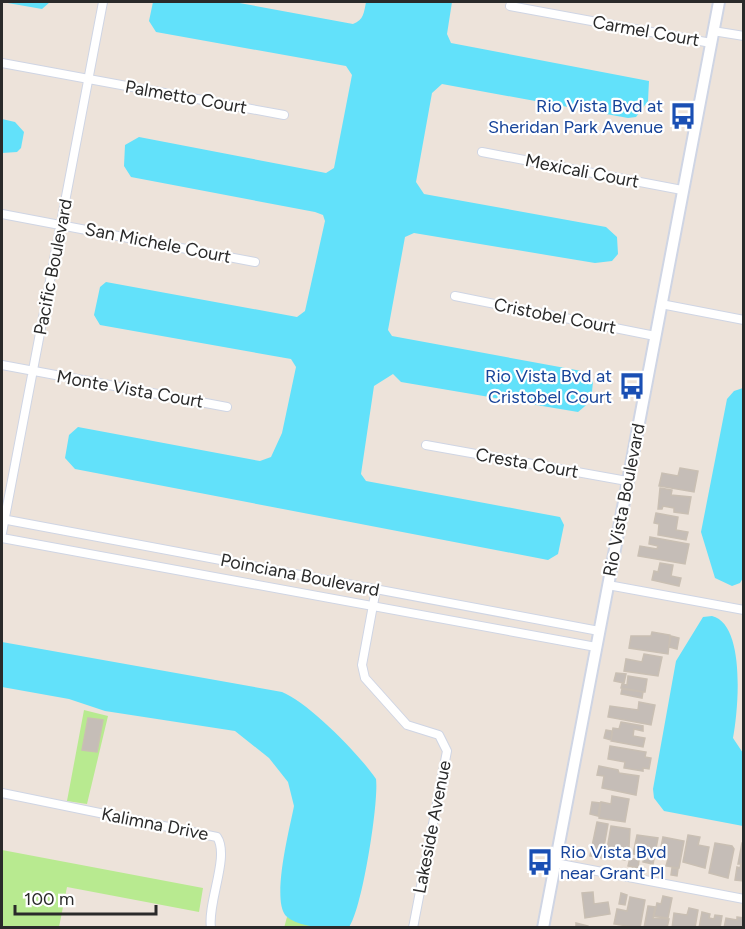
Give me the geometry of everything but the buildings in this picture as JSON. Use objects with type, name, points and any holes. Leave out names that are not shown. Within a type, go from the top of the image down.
[{"type":"street","name":"Pacific Boulevard","points":[[2,533],[103,2]]},
{"type":"street","name":"Rio Vista Boulevard","points":[[543,927],[719,2]]},
{"type":"street","name":"Carmel Court","points":[[510,6],[711,43]]},
{"type":"street","points":[[713,30],[744,36]]},
{"type":"street","name":"Palmetto Court","points":[[2,63],[285,115]]},
{"type":"street","name":"Mexicali Court","points":[[482,152],[682,190]]},
{"type":"street","name":"San Michele Court","points":[[2,214],[255,262]]},
{"type":"street","name":"Cristobel Court","points":[[455,296],[655,336]]},
{"type":"street","points":[[661,304],[744,320]]},
{"type":"street","name":"Monte Vista Court","points":[[2,365],[227,407]]},
{"type":"street","name":"Cresta Court","points":[[426,445],[627,481]]},
{"type":"street","name":"Poinciana Boulevard","points":[[3,520],[599,631]]},
{"type":"street","name":"Poinciana Boulevard","points":[[2,538],[596,647]]},
{"type":"street","points":[[183,570],[186,554]]},
{"type":"street","points":[[608,585],[744,610]]},
{"type":"street","name":"Lakeside Avenue","points":[[376,589],[362,665],[365,678],[407,725],[439,735],[447,751],[413,927]]},
{"type":"street","name":"Kalimna Drive","points":[[2,793],[217,837],[222,847],[211,909],[211,927]]},
{"type":"street","points":[[555,863],[744,899]]},
{"type":"green space","points":[[84,710],[108,716],[87,804],[67,801]]},
{"type":"green space","points":[[2,850],[203,888],[199,912],[67,887],[59,927],[2,927]]},
{"type":"green space","points":[[287,917],[325,927],[284,928]]},
{"type":"water","points":[[2,2],[50,2],[42,9]]},
{"type":"water","points":[[153,2],[234,2],[353,24],[361,18],[366,2],[452,2],[447,34],[451,43],[649,81],[648,101],[636,117],[628,118],[442,84],[432,93],[416,182],[424,194],[606,227],[617,237],[618,254],[612,261],[595,263],[414,233],[405,237],[388,330],[392,336],[587,372],[593,382],[591,401],[578,412],[401,382],[393,374],[374,386],[361,474],[366,481],[560,517],[564,525],[558,554],[548,560],[75,469],[65,458],[69,435],[78,427],[260,461],[271,457],[282,433],[296,367],[291,359],[100,325],[94,315],[100,287],[106,282],[297,317],[305,311],[325,221],[323,215],[315,212],[131,177],[124,166],[125,145],[139,137],[326,173],[334,168],[352,75],[346,66],[156,32],[149,21]]},
{"type":"water","points":[[2,119],[15,122],[24,132],[21,148],[17,152],[2,153]]},
{"type":"water","points":[[743,388],[743,578],[740,583],[732,586],[715,578],[701,532],[727,399],[734,391]]},
{"type":"water","points":[[712,616],[723,622],[735,650],[738,687],[733,738],[743,753],[743,826],[664,811],[654,798],[653,789],[676,661],[703,617]]},
{"type":"water","points":[[2,642],[282,692],[305,706],[346,744],[376,779],[375,809],[364,879],[349,927],[316,927],[299,923],[286,916],[282,908],[280,895],[283,863],[294,806],[288,782],[269,758],[235,731],[105,711],[69,699],[2,687]]},
{"type":"place","name":"Rio Vista Bvd at Sheridan Park Avenue","points":[[683,116]]},
{"type":"place","name":"Rio Vista Bvd at Cristobel Court","points":[[632,386]]},
{"type":"place","name":"Rio Vista Bvd near Grant Pl","points":[[540,862]]}]
